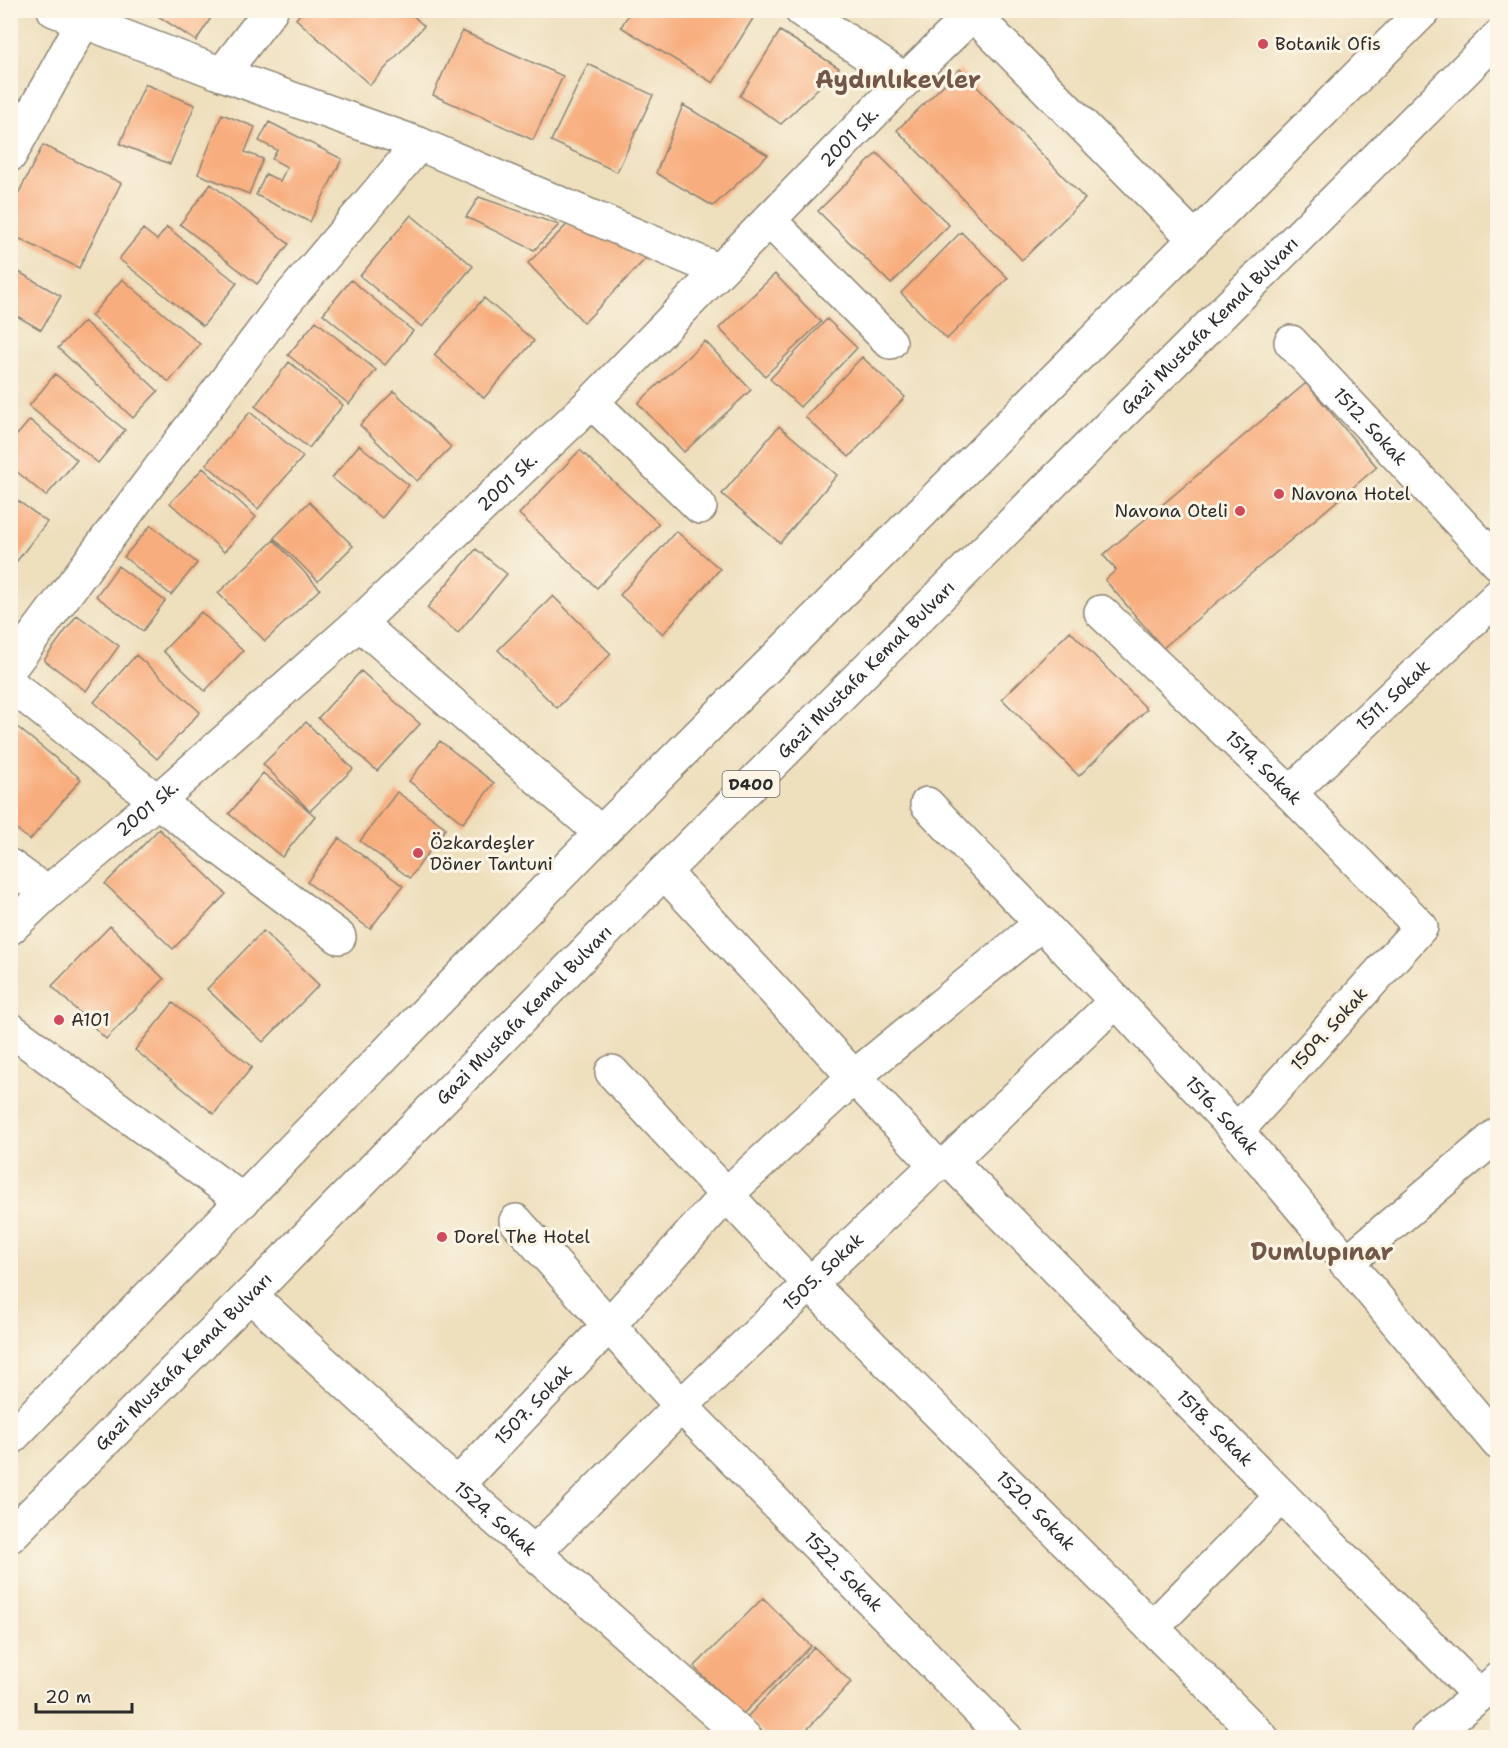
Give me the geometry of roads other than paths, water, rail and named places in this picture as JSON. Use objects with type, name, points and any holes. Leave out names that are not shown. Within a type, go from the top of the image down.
[{"type":"main road","points":[[222,74],[271,10]]},
{"type":"main road","points":[[801,10],[905,80]]},
{"type":"main road","points":[[10,1439],[601,833],[1424,10]]},
{"type":"main road","points":[[975,12],[1195,239]]},
{"type":"main road","name":"2001 Sk.","points":[[10,928],[47,893],[157,801],[359,623],[592,402],[718,270],[770,221],[905,80],[975,12]]},
{"type":"main road","points":[[10,155],[68,16],[419,144],[718,270]]},
{"type":"main road","name":"Gazi Mustafa Kemal Bulvarı","points":[[10,1536],[250,1295],[664,872],[1497,37]]},
{"type":"main road","points":[[10,668],[282,306],[419,144]]},
{"type":"main road","points":[[770,221],[890,342]]},
{"type":"main road","name":"1512. Sokak","points":[[1291,342],[1497,563]]},
{"type":"main road","points":[[592,402],[700,507]]},
{"type":"main road","name":"1511. Sokak","points":[[1290,793],[1497,596]]},
{"type":"main road","name":"1514. Sokak","points":[[1101,612],[1290,793],[1421,927]]},
{"type":"main road","points":[[359,623],[601,833]]},
{"type":"main road","points":[[10,684],[157,801],[339,937]]},
{"type":"main road","name":"1516. Sokak","points":[[927,804],[1237,1131],[1497,1443]]},
{"type":"main road","points":[[10,866],[47,893]]},
{"type":"main road","name":"1518. Sokak","points":[[664,872],[855,1076],[1282,1496],[1488,1687]]},
{"type":"main road","name":"1507. Sokak","points":[[457,1485],[609,1325],[727,1194],[855,1076],[1042,923]]},
{"type":"main road","name":"1509. Sokak","points":[[1237,1131],[1421,927]]},
{"type":"main road","name":"1505. Sokak","points":[[535,1552],[681,1406],[1116,1001]]},
{"type":"main road","points":[[10,1029],[243,1201]]},
{"type":"main road","name":"1520. Sokak","points":[[612,1072],[811,1285],[1262,1737]]},
{"type":"main road","points":[[1346,1263],[1497,1134]]},
{"type":"main road","name":"1522. Sokak","points":[[516,1221],[681,1406],[1006,1737]]},
{"type":"main road","name":"1524. Sokak","points":[[250,1295],[457,1485],[745,1737]]},
{"type":"main road","points":[[1152,1628],[1282,1496]]},
{"type":"main road","points":[[1427,1737],[1488,1687]]},
{"type":"place","name":"Botanik Ofis","points":[[1263,44]]},
{"type":"place","name":"Navona Hotel","points":[[1279,494]]},
{"type":"place","name":"Navona Oteli","points":[[1240,511]]},
{"type":"place","name":"Özkardeşler Döner Tantuni","points":[[418,853]]},
{"type":"place","name":"A101","points":[[59,1020]]},
{"type":"place","name":"Dorel The Hotel","points":[[442,1237]]},
{"type":"district","name":"Aydınlıkevler","points":[[898,80]]},
{"type":"district","name":"Dumlupınar","points":[[1322,1252]]}]
